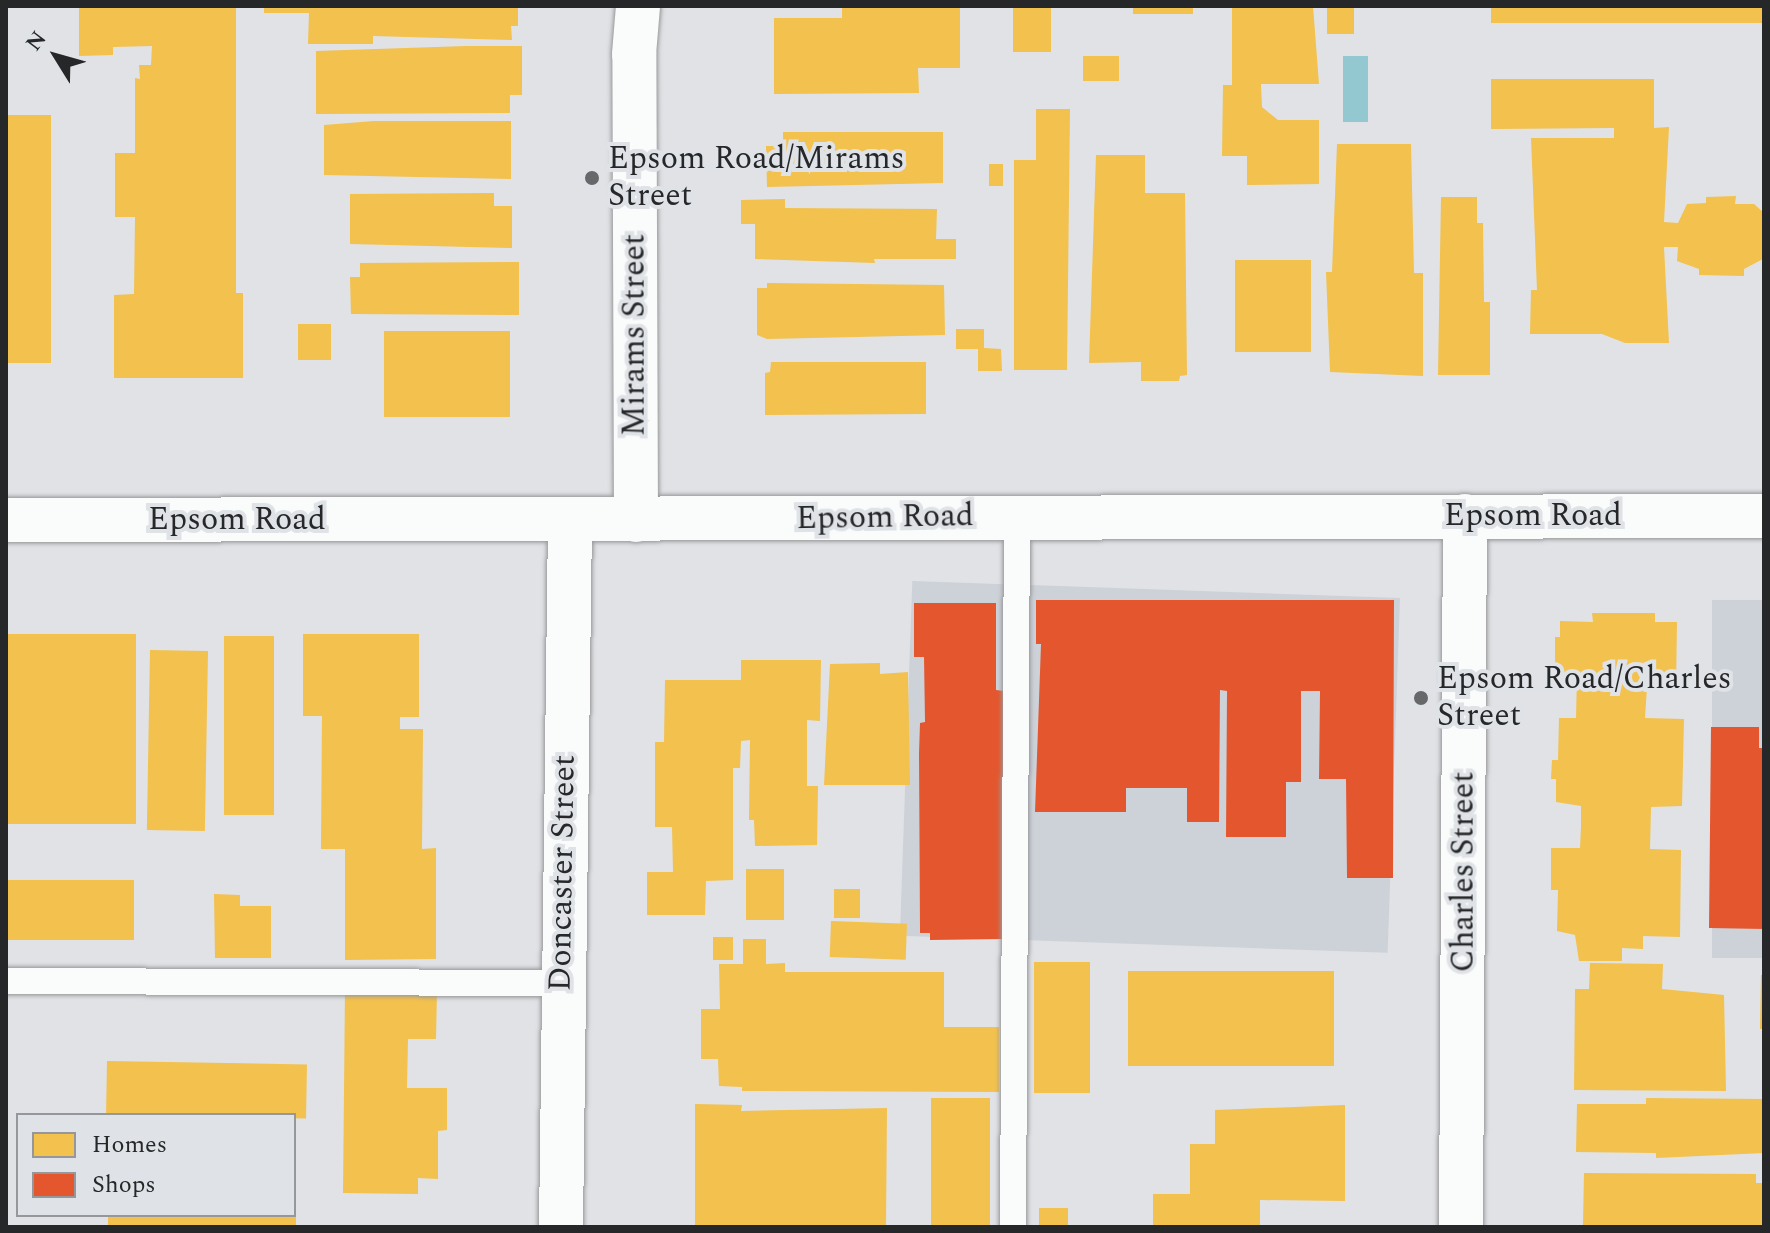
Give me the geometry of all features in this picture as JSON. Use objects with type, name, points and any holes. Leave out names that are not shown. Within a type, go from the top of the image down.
[{"type":"street","name":"Mirams Street","points":[[636,520],[634,54],[638,6]]},
{"type":"street","name":"Charles Street","points":[[1461,1227],[1465,516]]},
{"type":"street","name":"Epsom Road","points":[[6,520],[1764,516]]},
{"type":"street","name":"Doncaster Street","points":[[561,1227],[561,983],[570,520]]},
{"type":"lane","points":[[1013,1227],[1017,516]]},
{"type":"lane","points":[[6,981],[561,983]]},
{"type":"shaded area","points":[[912,581],[1400,598],[1388,953],[900,936]]},
{"type":"shaded area","points":[[1712,600],[1764,600],[1764,958],[1712,958]]},
{"type":"water","points":[[1343,56],[1368,56],[1368,122],[1343,122]]},
{"type":"building: Homes","points":[[79,6],[236,6],[236,293],[243,293],[243,378],[114,378],[114,295],[134,294],[135,217],[115,217],[115,153],[135,153],[135,78],[140,79],[139,65],[151,65],[152,46],[113,47],[113,55],[79,56]]},
{"type":"building: Homes","points":[[264,6],[518,6],[518,26],[511,26],[512,40],[373,36],[373,44],[308,44],[309,13],[264,13]]},
{"type":"building: Homes","points":[[842,6],[960,6],[960,68],[918,68],[919,93],[774,94],[774,18],[842,18]]},
{"type":"building: Homes","points":[[1013,6],[1051,6],[1051,52],[1013,52]]},
{"type":"building: Homes","points":[[1133,6],[1193,6],[1193,14],[1133,14]]},
{"type":"building: Homes","points":[[1232,6],[1313,6],[1319,84],[1261,84],[1262,107],[1278,120],[1319,120],[1319,184],[1247,185],[1247,156],[1222,156],[1223,85],[1232,85]]},
{"type":"building: Homes","points":[[1327,6],[1354,6],[1354,34],[1327,34]]},
{"type":"building: Homes","points":[[1491,6],[1764,6],[1764,23],[1491,23]]},
{"type":"building: Homes","points":[[522,46],[522,95],[510,95],[510,113],[316,114],[316,51]]},
{"type":"building: Homes","points":[[1083,56],[1119,56],[1119,81],[1083,81]]},
{"type":"building: Homes","points":[[1491,79],[1654,79],[1654,128],[1669,127],[1664,222],[1678,223],[1687,204],[1706,203],[1706,197],[1736,196],[1735,204],[1754,204],[1764,213],[1763,259],[1744,269],[1744,276],[1699,275],[1699,269],[1677,261],[1678,247],[1664,247],[1669,343],[1625,343],[1602,334],[1530,334],[1531,290],[1537,290],[1531,138],[1614,138],[1614,128],[1491,129]]},
{"type":"building: Homes","points":[[1036,109],[1070,109],[1067,370],[1014,370],[1014,160],[1036,160]]},
{"type":"building: Homes","points":[[6,115],[51,115],[51,363],[6,363]]},
{"type":"building: Homes","points":[[374,121],[511,121],[511,179],[324,175],[324,125]]},
{"type":"building: Homes","points":[[783,132],[943,132],[943,183],[767,187],[766,146],[783,146]]},
{"type":"building: Homes","points":[[1337,144],[1411,144],[1414,273],[1423,273],[1423,376],[1330,372],[1326,272],[1332,272]]},
{"type":"building: Homes","points":[[1096,155],[1145,155],[1145,193],[1185,193],[1187,375],[1180,376],[1179,381],[1141,381],[1141,362],[1089,363]]},
{"type":"building: Homes","points":[[989,164],[1003,164],[1003,186],[989,186]]},
{"type":"building: Homes","points":[[494,193],[494,206],[512,206],[512,248],[350,244],[350,194]]},
{"type":"building: Homes","points":[[1441,197],[1477,197],[1477,223],[1483,223],[1484,302],[1490,302],[1490,375],[1438,375]]},
{"type":"building: Homes","points":[[785,199],[785,208],[937,209],[936,239],[956,239],[956,259],[874,259],[875,263],[755,259],[755,224],[741,224],[741,200]]},
{"type":"building: Homes","points":[[1235,260],[1311,260],[1311,352],[1235,352]]},
{"type":"building: Homes","points":[[519,262],[519,315],[351,314],[350,277],[360,277],[360,263]]},
{"type":"building: Homes","points":[[767,283],[944,285],[945,335],[767,339],[757,335],[757,288],[767,288]]},
{"type":"building: Homes","points":[[298,324],[331,324],[331,360],[298,360]]},
{"type":"building: Homes","points":[[956,329],[984,329],[984,348],[1001,349],[1002,371],[978,371],[978,349],[956,349]]},
{"type":"building: Homes","points":[[384,331],[510,331],[510,417],[384,417]]},
{"type":"building: Homes","points":[[771,362],[926,362],[926,414],[765,415],[765,373],[770,372]]},
{"type":"building: Homes","points":[[1592,613],[1655,613],[1655,622],[1677,622],[1676,688],[1647,687],[1645,718],[1684,719],[1682,806],[1651,807],[1650,849],[1681,850],[1680,937],[1643,936],[1643,949],[1622,948],[1622,961],[1579,961],[1575,935],[1557,931],[1558,890],[1551,890],[1551,848],[1580,848],[1581,827],[1581,806],[1556,802],[1556,779],[1551,779],[1552,760],[1558,760],[1559,718],[1576,718],[1577,675],[1555,674],[1555,637],[1560,637],[1560,621],[1593,622]]},
{"type":"building: Homes","points":[[6,634],[136,634],[136,824],[6,824]]},
{"type":"building: Homes","points":[[303,634],[419,634],[419,717],[400,717],[400,729],[423,729],[422,849],[436,848],[436,959],[345,960],[345,849],[321,849],[322,716],[303,716]]},
{"type":"building: Homes","points":[[224,636],[274,636],[274,815],[224,815]]},
{"type":"building: Homes","points":[[150,650],[208,651],[205,831],[147,830]]},
{"type":"building: Homes","points":[[741,660],[821,660],[820,721],[807,720],[807,786],[818,786],[817,845],[755,846],[754,820],[749,820],[750,740],[741,741],[740,768],[733,768],[733,880],[706,881],[705,915],[647,915],[647,872],[673,872],[672,827],[655,827],[655,742],[664,742],[665,680],[741,680]]},
{"type":"building: Homes","points":[[880,663],[880,674],[908,672],[910,785],[824,785],[830,664]]},
{"type":"building: Homes","points":[[746,869],[784,869],[784,920],[746,920]]},
{"type":"building: Homes","points":[[6,880],[134,880],[134,940],[6,940]]},
{"type":"building: Homes","points":[[834,889],[860,889],[860,918],[834,918]]},
{"type":"building: Homes","points":[[214,894],[240,895],[240,906],[271,906],[271,958],[215,958]]},
{"type":"building: Homes","points":[[831,921],[907,924],[906,960],[830,957]]},
{"type":"building: Homes","points":[[713,937],[733,937],[733,960],[713,960]]},
{"type":"building: Homes","points":[[743,939],[766,939],[766,964],[785,963],[785,972],[944,972],[944,1027],[999,1027],[999,1092],[742,1091],[742,1087],[719,1086],[718,1059],[701,1059],[701,1009],[720,1009],[719,964],[743,964]]},
{"type":"building: Homes","points":[[1034,962],[1090,962],[1090,1093],[1034,1093]]},
{"type":"building: Homes","points":[[1590,963],[1663,964],[1662,989],[1724,995],[1726,1091],[1574,1090],[1575,989],[1589,989]]},
{"type":"building: Homes","points":[[1128,971],[1334,971],[1334,1066],[1128,1066]]},
{"type":"building: Homes","points":[[1761,975],[1764,975],[1764,1029],[1760,1029]]},
{"type":"building: Homes","points":[[345,989],[437,991],[436,1039],[408,1039],[407,1088],[447,1088],[447,1130],[438,1131],[438,1179],[418,1178],[418,1194],[343,1193]]},
{"type":"building: Homes","points":[[107,1061],[307,1064],[306,1118],[296,1118],[296,1113],[106,1113]]},
{"type":"building: Homes","points":[[931,1098],[990,1098],[990,1227],[931,1227]]},
{"type":"building: Homes","points":[[1646,1098],[1764,1099],[1764,1153],[1656,1158],[1656,1153],[1576,1152],[1577,1104],[1646,1104]]},
{"type":"building: Homes","points":[[695,1104],[742,1105],[741,1111],[887,1108],[886,1225],[695,1225]]},
{"type":"building: Homes","points":[[1345,1105],[1345,1201],[1260,1200],[1260,1225],[1153,1225],[1153,1194],[1190,1194],[1190,1144],[1215,1144],[1215,1110]]},
{"type":"building: Homes","points":[[1584,1173],[1756,1174],[1756,1183],[1764,1183],[1764,1227],[1583,1225]]},
{"type":"building: Homes","points":[[1039,1208],[1068,1208],[1068,1227],[1039,1227]]},
{"type":"building: Homes","points":[[108,1217],[296,1217],[296,1227],[108,1227]]},
{"type":"building: Shops","points":[[1036,600],[1394,600],[1393,878],[1347,878],[1346,779],[1319,779],[1320,691],[1301,691],[1301,782],[1286,782],[1286,837],[1226,837],[1227,691],[1220,690],[1219,822],[1187,822],[1187,788],[1126,788],[1126,812],[1035,812],[1041,644],[1036,644]]},
{"type":"building: Shops","points":[[914,603],[996,603],[996,690],[1004,691],[1003,939],[930,940],[930,933],[920,933],[919,753],[920,723],[925,722],[924,657],[914,657]]},
{"type":"building: Shops","points":[[1711,727],[1759,727],[1759,748],[1764,748],[1764,929],[1709,928]]},
{"type":"place","name":"Epsom Road/Mirams Street","points":[[592,178]]},
{"type":"place","name":"Epsom Road/Charles Street","points":[[1421,698]]}]
